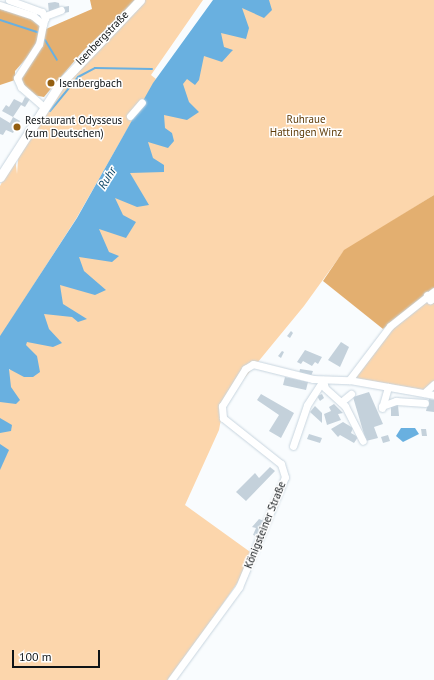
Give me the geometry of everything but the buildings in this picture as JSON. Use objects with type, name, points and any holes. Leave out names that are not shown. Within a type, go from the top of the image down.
[{"type":"main road","name":"Isenbergstraße","points":[[0,177],[43,106],[73,67],[140,0]]},
{"type":"street","points":[[14,1],[44,20]]},
{"type":"street","points":[[0,5],[44,20]]},
{"type":"street","points":[[43,106],[21,86],[17,78],[39,44],[44,20],[61,10]]},
{"type":"street","points":[[130,116],[142,102]]},
{"type":"street","points":[[349,380],[390,326],[430,297],[434,291]]},
{"type":"street","name":"Königsteiner Straße","points":[[171,680],[239,587],[261,540],[286,474],[279,462],[227,424],[222,415],[222,406],[244,371],[253,364],[323,380],[349,380],[424,393],[431,399]]},
{"type":"street","points":[[293,446],[307,405],[321,389],[323,380]]},
{"type":"street","points":[[424,393],[434,384]]},
{"type":"street","points":[[388,387],[382,407],[396,401],[431,399]]},
{"type":"street","points":[[321,389],[341,402],[363,441]]},
{"type":"street","points":[[341,402],[351,394]]},
{"type":"green space","points":[[144,0],[203,0],[151,75],[156,79],[76,219],[0,337],[0,186],[15,156],[17,174],[19,148],[59,90]]},
{"type":"green space","name":"Ruhraue Hattingen Winz","points":[[249,0],[434,0],[434,195],[343,252],[304,306],[224,403],[219,430],[185,505],[253,554],[247,569],[170,680],[0,680],[0,386],[153,127],[196,61]]},
{"type":"green space","points":[[434,293],[434,392],[354,378],[391,326]]},
{"type":"shaded area","points":[[90,0],[136,0],[83,51],[44,97],[33,95],[19,79],[46,29],[92,9]]},
{"type":"shaded area","points":[[0,9],[33,18],[41,24],[42,29],[32,52],[15,71],[15,80],[0,85]]},
{"type":"shaded area","points":[[434,195],[434,289],[383,329],[323,281],[344,250]]},
{"type":"water","name":"Ruhr","points":[[213,0],[269,0],[272,10],[264,18],[242,8],[249,28],[246,39],[221,33],[224,47],[233,50],[222,62],[204,56],[199,80],[195,85],[187,79],[183,84],[189,102],[199,112],[187,120],[164,115],[165,128],[172,133],[174,141],[168,148],[148,142],[153,158],[164,165],[164,172],[130,173],[149,205],[137,207],[115,198],[123,215],[136,222],[126,238],[99,229],[109,252],[119,256],[112,262],[79,257],[84,271],[106,290],[95,295],[60,285],[63,304],[87,319],[78,322],[72,317],[44,314],[49,329],[62,343],[53,347],[27,342],[26,345],[37,356],[40,372],[33,377],[24,377],[9,369],[11,387],[20,400],[16,404],[0,402],[0,336],[77,218],[153,83]]},
{"type":"water","points":[[0,418],[12,425],[11,431],[0,433]]},
{"type":"water","points":[[401,428],[415,428],[419,434],[403,442],[396,436]]},
{"type":"water","points":[[0,444],[9,450],[0,470]]},
{"type":"waterway","points":[[0,20],[40,33]]},
{"type":"waterway","points":[[45,40],[57,60]]},
{"type":"waterway","name":"Isenbergbach","points":[[50,111],[78,77],[95,68],[152,69]]},
{"type":"place","name":"Isenbergbach","points":[[51,83]]},
{"type":"place","name":"Restaurant Odysseus (zum Deutschen)","points":[[17,127]]}]
